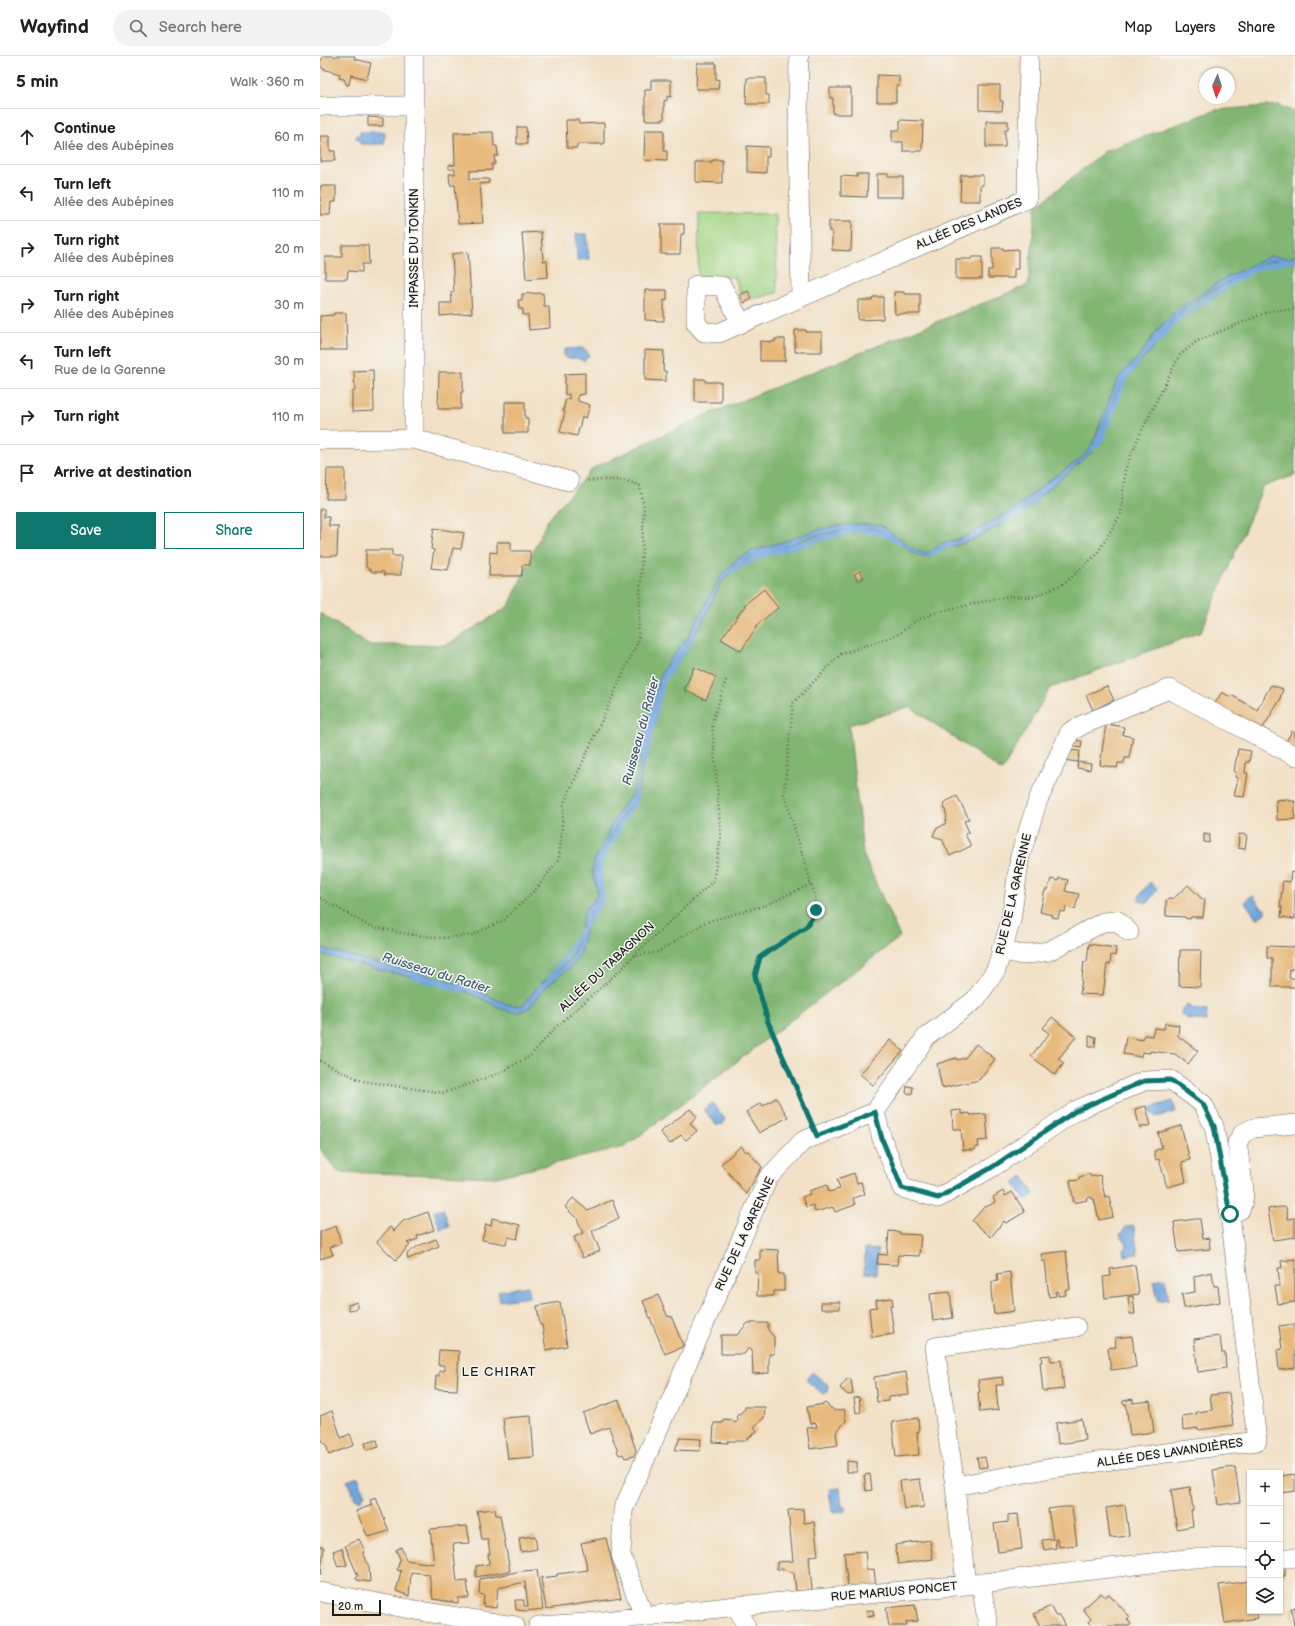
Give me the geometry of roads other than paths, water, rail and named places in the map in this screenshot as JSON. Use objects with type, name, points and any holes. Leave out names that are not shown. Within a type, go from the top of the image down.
[{"type":"street","name":"IMPASSE DU TONKIN","points":[[414,56],[414,439]]},
{"type":"street","points":[[799,56],[798,127],[802,297]]},
{"type":"street","name":"ALLÉE DES LANDES","points":[[741,323],[1027,199],[1029,56]]},
{"type":"street","points":[[320,106],[414,106]]},
{"type":"street","points":[[320,440],[414,439],[569,481]]},
{"type":"street","name":"RUE DE LA GARENNE","points":[[644,1616],[621,1555],[623,1510],[768,1178],[803,1141],[875,1112],[926,1037],[975,1000],[996,970],[1010,920],[1020,856],[1038,800],[1070,732],[1082,725],[1169,689],[1295,756]]},
{"type":"street","points":[[1001,950],[1022,955],[1049,951],[1103,922],[1118,921],[1129,932]]},
{"type":"street","points":[[875,1112],[882,1139],[902,1188],[938,1198],[991,1168],[1077,1110],[1144,1081],[1171,1080],[1203,1104],[1214,1126],[1230,1214],[1240,1210],[1243,1202],[1244,1190],[1237,1143],[1243,1134],[1254,1128],[1295,1124]]},
{"type":"street","name":"ALLÉE DES LAVANDIÈRES","points":[[955,1486],[1052,1468],[1257,1441],[1230,1214]]},
{"type":"street","points":[[988,1626],[974,1584],[955,1486],[935,1347],[1076,1327]]},
{"type":"street","name":"RUE MARIUS PONCET","points":[[538,1626],[586,1623],[737,1606],[974,1584],[1194,1558],[1247,1558]]},
{"type":"street","points":[[1283,1558],[1295,1558]]},
{"type":"street","points":[[320,1592],[430,1619],[515,1626]]},
{"type":"street","points":[[737,1606],[746,1626]]},
{"type":"water","points":[[360,132],[385,132],[384,144],[360,144],[356,138]]},
{"type":"water","points":[[576,234],[587,234],[589,259],[577,260]]},
{"type":"water","points":[[1270,256],[1288,258],[1295,256],[1295,260],[1269,261],[1261,264],[1184,308],[1171,322],[1152,350],[1124,377],[1109,411],[1098,444],[1091,453],[1033,502],[987,533],[967,542],[943,548],[930,555],[920,556],[883,532],[873,528],[845,530],[810,537],[784,547],[750,557],[736,567],[721,583],[701,625],[663,680],[656,701],[638,791],[613,832],[599,863],[604,892],[603,897],[589,916],[579,956],[573,965],[548,985],[529,1008],[518,1012],[512,1012],[456,988],[320,954],[320,947],[453,982],[472,988],[511,1005],[523,1005],[540,984],[558,971],[570,959],[576,946],[585,910],[593,902],[597,895],[597,889],[592,872],[594,862],[618,812],[634,789],[640,764],[641,745],[658,681],[667,663],[688,637],[721,576],[736,560],[752,551],[814,531],[834,526],[855,524],[880,525],[917,551],[925,553],[931,551],[944,542],[960,539],[1011,511],[1088,452],[1094,441],[1117,380],[1138,358],[1158,329],[1177,309],[1227,277]]},
{"type":"water","points":[[582,348],[587,351],[589,356],[584,361],[577,358],[567,358],[563,355],[565,349]]},
{"type":"water","points":[[1150,882],[1158,889],[1148,903],[1139,901],[1140,895]]},
{"type":"water","points":[[1252,895],[1262,908],[1265,909],[1265,913],[1257,919],[1245,902]]},
{"type":"water","points":[[1187,1005],[1194,1009],[1207,1011],[1206,1021],[1188,1019],[1181,1014],[1182,1008],[1185,1008]]},
{"type":"water","points":[[1173,1101],[1176,1112],[1156,1117],[1152,1114],[1151,1110],[1153,1107]]},
{"type":"water","points":[[712,1103],[725,1119],[722,1125],[718,1124],[717,1126],[704,1110]]},
{"type":"water","points":[[1023,1176],[1034,1194],[1025,1200],[1014,1182]]},
{"type":"water","points":[[443,1208],[449,1226],[440,1229],[434,1211]]},
{"type":"water","points":[[1134,1226],[1138,1254],[1124,1256],[1123,1249],[1126,1249],[1125,1241],[1120,1235],[1126,1227]]},
{"type":"water","points":[[865,1249],[878,1250],[876,1274],[864,1273]]},
{"type":"water","points":[[1165,1278],[1169,1299],[1158,1301],[1154,1280]]},
{"type":"water","points":[[528,1286],[529,1297],[500,1301],[498,1291]]},
{"type":"water","points":[[812,1372],[829,1386],[828,1392],[823,1394],[806,1380]]},
{"type":"water","points":[[358,1477],[365,1495],[362,1496],[363,1499],[361,1501],[357,1498],[355,1499],[347,1481]]},
{"type":"water","points":[[840,1488],[842,1506],[845,1507],[845,1511],[832,1512],[829,1489]]},
{"type":"waterway","name":"Ruisseau du Ratier","points":[[1155,344],[1178,318],[1254,269],[1289,260],[1295,260]]},
{"type":"waterway","name":"Ruisseau du Ratier","points":[[1093,448],[1100,442],[1126,377],[1138,363]]},
{"type":"waterway","name":"Ruisseau du Ratier","points":[[1005,520],[1017,515],[1036,499]]},
{"type":"waterway","name":"Ruisseau du Ratier","points":[[729,572],[761,555],[859,529],[887,535],[899,542]]},
{"type":"waterway","name":"Ruisseau du Ratier","points":[[932,553],[950,545]]},
{"type":"waterway","name":"Ruisseau du Ratier","points":[[645,759],[663,680],[693,637]]},
{"type":"waterway","name":"Ruisseau du Ratier","points":[[550,979],[602,900],[599,864],[635,800],[636,794]]},
{"type":"waterway","name":"Ruisseau du Ratier","points":[[414,977],[462,990]]},
{"type":"district","name":"LE CHIRAT","points":[[499,1372]]}]
